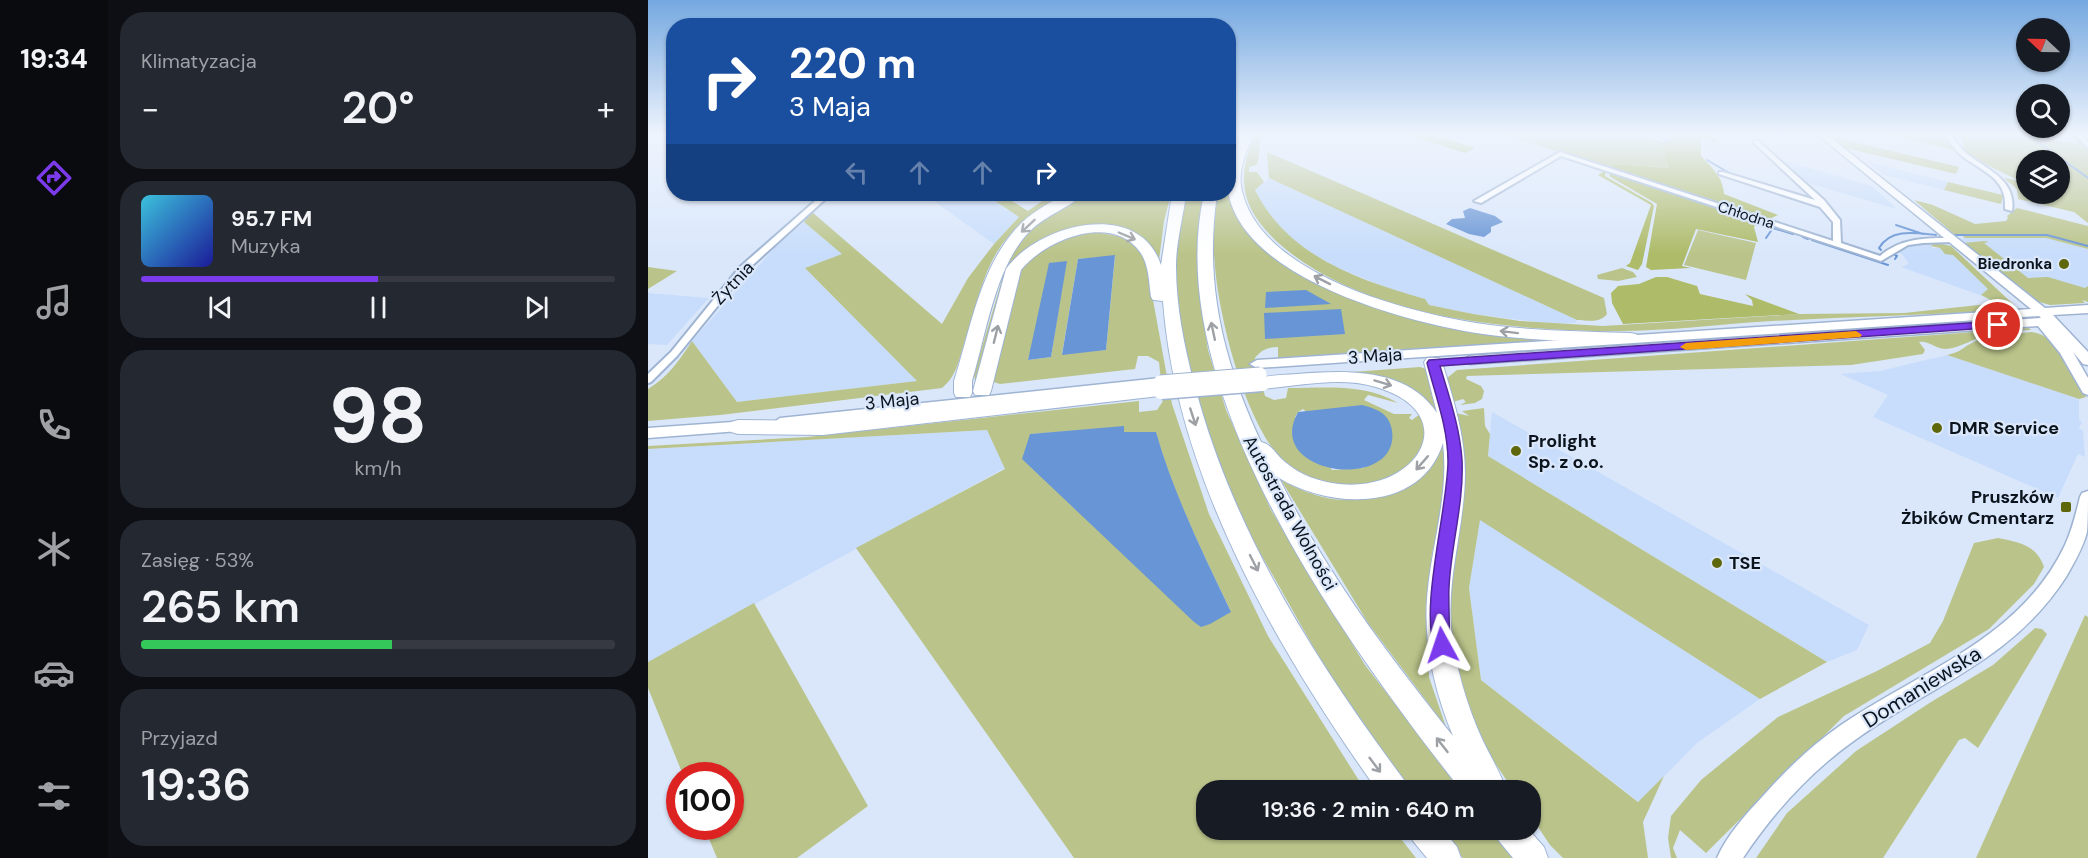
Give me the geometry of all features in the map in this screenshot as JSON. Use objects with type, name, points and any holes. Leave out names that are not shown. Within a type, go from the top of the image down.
[{"type":"highway","points":[[1236,190],[1244,215],[1257,232],[1277,251],[1317,278],[1388,307],[1455,324],[1524,334],[1630,338]]},
{"type":"highway","points":[[972,395],[963,381],[994,280],[1005,254],[1018,234],[1036,218],[1064,201]]},
{"type":"highway","points":[[1173,340],[1169,263],[1177,201]]},
{"type":"highway","name":"Autostrada Wolności","points":[[1209,201],[1204,258],[1207,305],[1217,349],[1243,427],[1287,514],[1348,618],[1438,741],[1471,780]]},
{"type":"highway","points":[[972,395],[1014,269],[1032,248],[1065,233],[1105,230],[1124,234],[1143,245],[1148,251],[1156,273],[1159,296],[1193,418],[1228,511],[1268,592],[1326,694],[1355,739],[1386,780]]},
{"type":"highway","points":[[1433,363],[1448,416],[1455,466],[1441,585],[1439,627],[1448,683],[1460,721],[1487,780]]},
{"type":"highway","points":[[738,427],[823,428],[1160,382],[1260,374],[1372,380],[1400,389],[1421,404],[1432,420],[1434,440],[1430,454],[1408,477],[1381,489],[1348,493],[1329,492],[1308,486],[1282,471],[1243,427]]},
{"type":"highway","points":[[1432,840],[1446,858]]},
{"type":"highway","points":[[1518,840],[1533,858]]},
{"type":"highway","points":[[1522,840],[1533,858]]},
{"type":"main road","points":[[1870,174],[1954,242],[1968,250],[2088,361]]},
{"type":"main road","name":"3 Maja","points":[[1260,374],[2041,317],[2088,309]]},
{"type":"main road","name":"3 Maja","points":[[1260,374],[1409,353],[1630,338],[2041,317],[2088,318]]},
{"type":"main road","points":[[2041,317],[2066,351],[2088,390]]},
{"type":"main road","points":[[1409,353],[1433,363]]},
{"type":"main road","name":"3 Maja","points":[[648,433],[738,427],[972,395],[1160,382]]},
{"type":"main road","name":"Domaniewska","points":[[1729,858],[1742,838],[1782,790],[1814,760],[1848,733],[1960,666],[2011,630],[2067,559],[2075,542],[2088,497]]},
{"type":"street","name":"Chłodna","points":[[1478,201],[1525,174]]},
{"type":"street","name":"Chłodna","points":[[1621,174],[1881,259],[1894,247],[1904,243],[1954,242]]},
{"type":"street","points":[[1724,174],[1823,205]]},
{"type":"street","points":[[1790,174],[1823,205],[1837,222],[1837,245]]},
{"type":"street","points":[[1991,174],[2007,186],[2010,196],[2009,209]]},
{"type":"street","name":"Żytnia","points":[[648,380],[674,354],[743,269],[818,201]]},
{"type":"shaded area","points":[[1798,174],[1830,174],[1872,186],[1897,209],[1807,183]]},
{"type":"shaded area","points":[[1916,174],[1948,182],[1944,190],[1884,175]]},
{"type":"shaded area","points":[[1269,178],[1577,320],[1575,323],[1553,324],[1473,314],[1428,305],[1336,267],[1302,247],[1282,230],[1265,210],[1255,190]]},
{"type":"shaded area","points":[[934,201],[994,201],[1019,217],[994,244]]},
{"type":"shaded area","points":[[804,222],[843,254],[805,268],[918,381],[737,402],[692,341],[777,245]]},
{"type":"shaded area","points":[[1960,238],[2046,238],[2088,249],[2088,300],[2057,302],[2026,292]]},
{"type":"shaded area","points":[[1928,242],[1933,248],[1940,248],[1953,255],[1989,289],[1981,295],[1988,298],[1901,267],[1909,264],[1902,254],[1895,251],[1906,245]]},
{"type":"shaded area","points":[[648,293],[709,298],[667,345],[648,344]]},
{"type":"shaded area","points":[[1947,355],[2079,399],[2079,420],[2082,422],[2079,428],[2083,431],[2085,457],[2078,454],[2058,498],[1873,417],[1888,395],[1840,374],[1880,371]]},
{"type":"shaded area","points":[[1492,412],[1869,625],[1857,650],[1827,662],[1488,456]]},
{"type":"shaded area","points":[[987,430],[1005,468],[648,662],[648,449]]},
{"type":"shaded area","points":[[1480,519],[1760,699],[1697,743],[1639,802],[1481,680],[1469,588]]},
{"type":"green space","points":[[1245,174],[1258,174],[1264,182],[1255,190],[1269,213],[1286,232],[1327,262],[1350,274],[1425,299],[1429,305],[1473,314],[1520,321],[1603,326],[1799,314],[1904,313],[1997,303],[1981,295],[1988,289],[1953,255],[1945,254],[1940,248],[1931,246],[1934,242],[1951,246],[2014,305],[2007,310],[1772,321],[1637,331],[1532,328],[1441,316],[1397,305],[1355,290],[1316,270],[1282,246],[1258,221],[1246,195]]},
{"type":"green space","points":[[1269,174],[1318,174],[1604,298],[1607,314],[1597,320],[1577,320],[1269,178]]},
{"type":"green space","points":[[1605,174],[1605,176],[1654,206],[1642,264],[1638,270],[1626,266],[1630,263],[1651,205],[1598,175]]},
{"type":"green space","points":[[1618,174],[1759,222],[1754,227],[1758,242],[1696,229],[1682,266],[1691,268],[1651,270],[1646,267],[1657,204],[1609,176]]},
{"type":"green space","points":[[1626,174],[1716,174],[1724,194],[1778,215],[1767,220]]},
{"type":"green space","points":[[2006,174],[2016,174],[2016,179]]},
{"type":"green space","points":[[2070,174],[2088,174],[2088,223],[2074,212],[2040,204],[2070,204]]},
{"type":"green space","points":[[2004,178],[2016,180],[2016,188]]},
{"type":"green space","points":[[1948,182],[2003,195],[2001,204],[1944,190]]},
{"type":"green space","points":[[1914,200],[1933,205],[1975,224],[2006,221],[2007,216],[2017,208],[2088,226],[2088,249],[2046,238],[1965,238],[1960,234],[1954,234]]},
{"type":"green space","points":[[995,201],[1012,201],[1028,211],[1042,201],[1053,201],[1021,224],[1006,239],[995,256],[986,273],[956,368],[951,379],[942,388],[720,415],[648,421],[648,389],[673,368],[692,341],[737,402],[917,381],[805,268],[842,254],[804,222],[812,212],[942,324],[968,278],[994,244],[1019,217]]},
{"type":"green space","points":[[1072,201],[1169,201],[1164,221],[1158,268],[1153,252],[1146,241],[1133,233],[1065,231],[1032,244],[1013,263],[977,381],[975,381],[974,374],[1006,266],[1030,232],[1059,208]]},
{"type":"green space","points":[[1184,201],[1202,201],[1197,256],[1200,299],[1208,350],[1226,410],[1271,510],[1365,665],[1453,780],[1401,780],[1377,748],[1333,680],[1262,556],[1232,499],[1205,430],[1187,363],[1181,329],[1176,259]]},
{"type":"green space","points":[[1217,201],[1233,201],[1242,222],[1324,287],[1354,300],[1445,327],[1492,334],[1563,339],[1278,358],[1278,347],[1265,350],[1255,358],[1265,396],[1274,400],[1286,398],[1288,388],[1358,389],[1398,403],[1368,395],[1364,400],[1394,414],[1412,414],[1409,418],[1412,420],[1420,414],[1425,433],[1424,445],[1416,461],[1402,473],[1364,485],[1323,483],[1305,477],[1290,468],[1274,450],[1259,427],[1236,368],[1220,305],[1216,277],[1215,216]],"holes":[[[1303,409],[1364,468],[1332,470],[1295,417]]]},
{"type":"green space","points":[[1698,230],[1756,243],[1746,280],[1684,265]]},
{"type":"green space","points":[[1096,232],[1128,238],[1145,256],[1172,404],[1209,514],[1268,636],[1359,780],[1196,780],[1196,840],[1402,840],[1416,858],[1074,858],[856,548],[1005,469],[987,430],[648,449],[648,446],[807,437],[1139,401],[1139,412],[1157,410],[1163,401],[1159,362],[1148,356],[1138,356],[1135,369],[1000,384],[990,381],[1020,269],[1027,260],[1044,247],[1064,239]],"holes":[[[1115,256],[1106,350],[1062,354],[1078,259]],[[1066,262],[1051,357],[1028,360]],[[1124,427],[1123,432],[1156,433],[1180,502],[1231,612],[1031,434]]]},
{"type":"green space","points":[[1989,242],[1984,243],[2028,278],[2048,277],[2085,288],[2088,286],[2088,302],[2082,300],[2085,303],[2050,305],[2036,301],[1963,243]]},
{"type":"green space","points":[[648,267],[677,271],[648,289]]},
{"type":"green space","points":[[1622,268],[1633,272],[1637,277],[1618,281],[1598,279],[1597,275]]},
{"type":"green space","points":[[1656,277],[1667,277],[1697,286],[1700,294],[1753,306],[1752,300],[1745,294],[1799,314],[1623,324],[1612,303],[1611,293],[1618,286],[1639,284]]},
{"type":"green space","points":[[2015,317],[2018,319],[1432,357],[1432,356]]},
{"type":"green space","points":[[2029,328],[2031,330],[1992,333],[1946,349],[1919,342],[1925,350],[1923,354],[1851,365],[1467,376],[1466,379],[1481,386],[1484,391],[1482,399],[1475,403],[1460,405],[1466,402],[1463,399],[1453,402],[1447,378],[1457,370]]},
{"type":"green space","points":[[2032,332],[2042,335],[2059,348],[2072,367],[2086,397],[2079,399],[1947,355],[1985,337]]},
{"type":"green space","points":[[1420,367],[1426,369],[1445,444],[1444,505],[1432,553],[1427,612],[1429,677],[1446,727],[1368,623],[1281,480],[1299,489],[1330,499],[1351,500],[1377,492],[1432,462],[1420,397],[1338,373]]},
{"type":"green space","points":[[1484,408],[1485,426],[1490,434],[1488,456],[1827,662],[1760,699],[1480,520],[1469,588],[1481,680],[1638,802],[1664,776],[1643,822],[1648,858],[1563,858],[1541,832],[1541,780],[1506,780],[1475,733],[1455,672],[1449,624],[1453,560],[1465,482],[1464,454],[1456,413],[1469,416],[1462,411]]},
{"type":"green space","points":[[1998,538],[2032,549],[2044,567],[2034,584],[1989,629],[1844,716],[1706,853],[1680,830],[1673,848],[1677,858],[1671,858],[1668,838],[1671,816],[1701,780],[1778,717],[1877,671],[1930,643],[1943,621],[1974,543]]},
{"type":"green space","points":[[754,603],[868,806],[797,858],[717,858],[709,840],[744,840],[744,762],[678,762],[648,688],[648,662]]},
{"type":"green space","points":[[2085,615],[2088,617],[2088,858],[1976,858]]},
{"type":"green space","points":[[2035,628],[2042,629],[2047,634],[1978,748],[1965,738],[1959,740],[1883,858],[1756,858],[1787,813],[1856,751],[1993,665]]},
{"type":"green space","points":[[1448,840],[1503,840],[1518,858],[1463,858]]},
{"type":"water","points":[[1470,208],[1495,216],[1503,222],[1491,227],[1491,232],[1484,237],[1469,234],[1446,224],[1452,219],[1465,218],[1463,211]]},
{"type":"water","points":[[1115,255],[1106,350],[1062,355],[1078,259]]},
{"type":"water","points":[[1067,261],[1051,357],[1028,360],[1049,263]]},
{"type":"water","points":[[1306,290],[1331,304],[1265,308],[1266,292]]},
{"type":"water","points":[[1341,309],[1345,334],[1265,339],[1264,313]]},
{"type":"water","points":[[1362,405],[1382,413],[1388,419],[1392,430],[1389,450],[1376,463],[1357,469],[1335,469],[1314,462],[1299,451],[1292,434],[1298,412]]},
{"type":"water","points":[[1124,426],[1124,432],[1156,432],[1180,501],[1231,612],[1210,624],[1201,627],[1194,622],[1022,459],[1030,434]]},
{"type":"waterway","points":[[1731,174],[1808,197]]},
{"type":"waterway","points":[[2083,174],[2088,178]]},
{"type":"waterway","points":[[1896,225],[1923,234]]},
{"type":"waterway","points":[[1766,238],[1773,228],[1793,234]]},
{"type":"waterway","points":[[1881,250],[1879,248],[1890,237],[1904,233],[1923,234]]},
{"type":"waterway","points":[[1923,234],[1936,235]]},
{"type":"waterway","points":[[1954,235],[2047,235],[2088,246]]},
{"type":"waterway","points":[[1803,237],[1808,239]]},
{"type":"waterway","points":[[1812,240],[1888,265]]},
{"type":"waterway","points":[[1895,255],[1897,256],[1895,259]]},
{"type":"slow traffic","points":[[1686,347],[1856,335]]},
{"type":"place","name":"Biedronka","points":[[2064,264]]},
{"type":"place","name":"DMR Service","points":[[1937,428]]},
{"type":"place","name":"Prolight Sp. z o.o.","points":[[1516,451]]},
{"type":"place","name":"Pruszków Żbików Cmentarz","points":[[2066,507]]},
{"type":"place","name":"TSE","points":[[1717,563]]},
{"type":"route","points":[[1442,645],[1439,627],[1441,585],[1454,491],[1455,458],[1448,416],[1433,363],[1998,325]]}]
